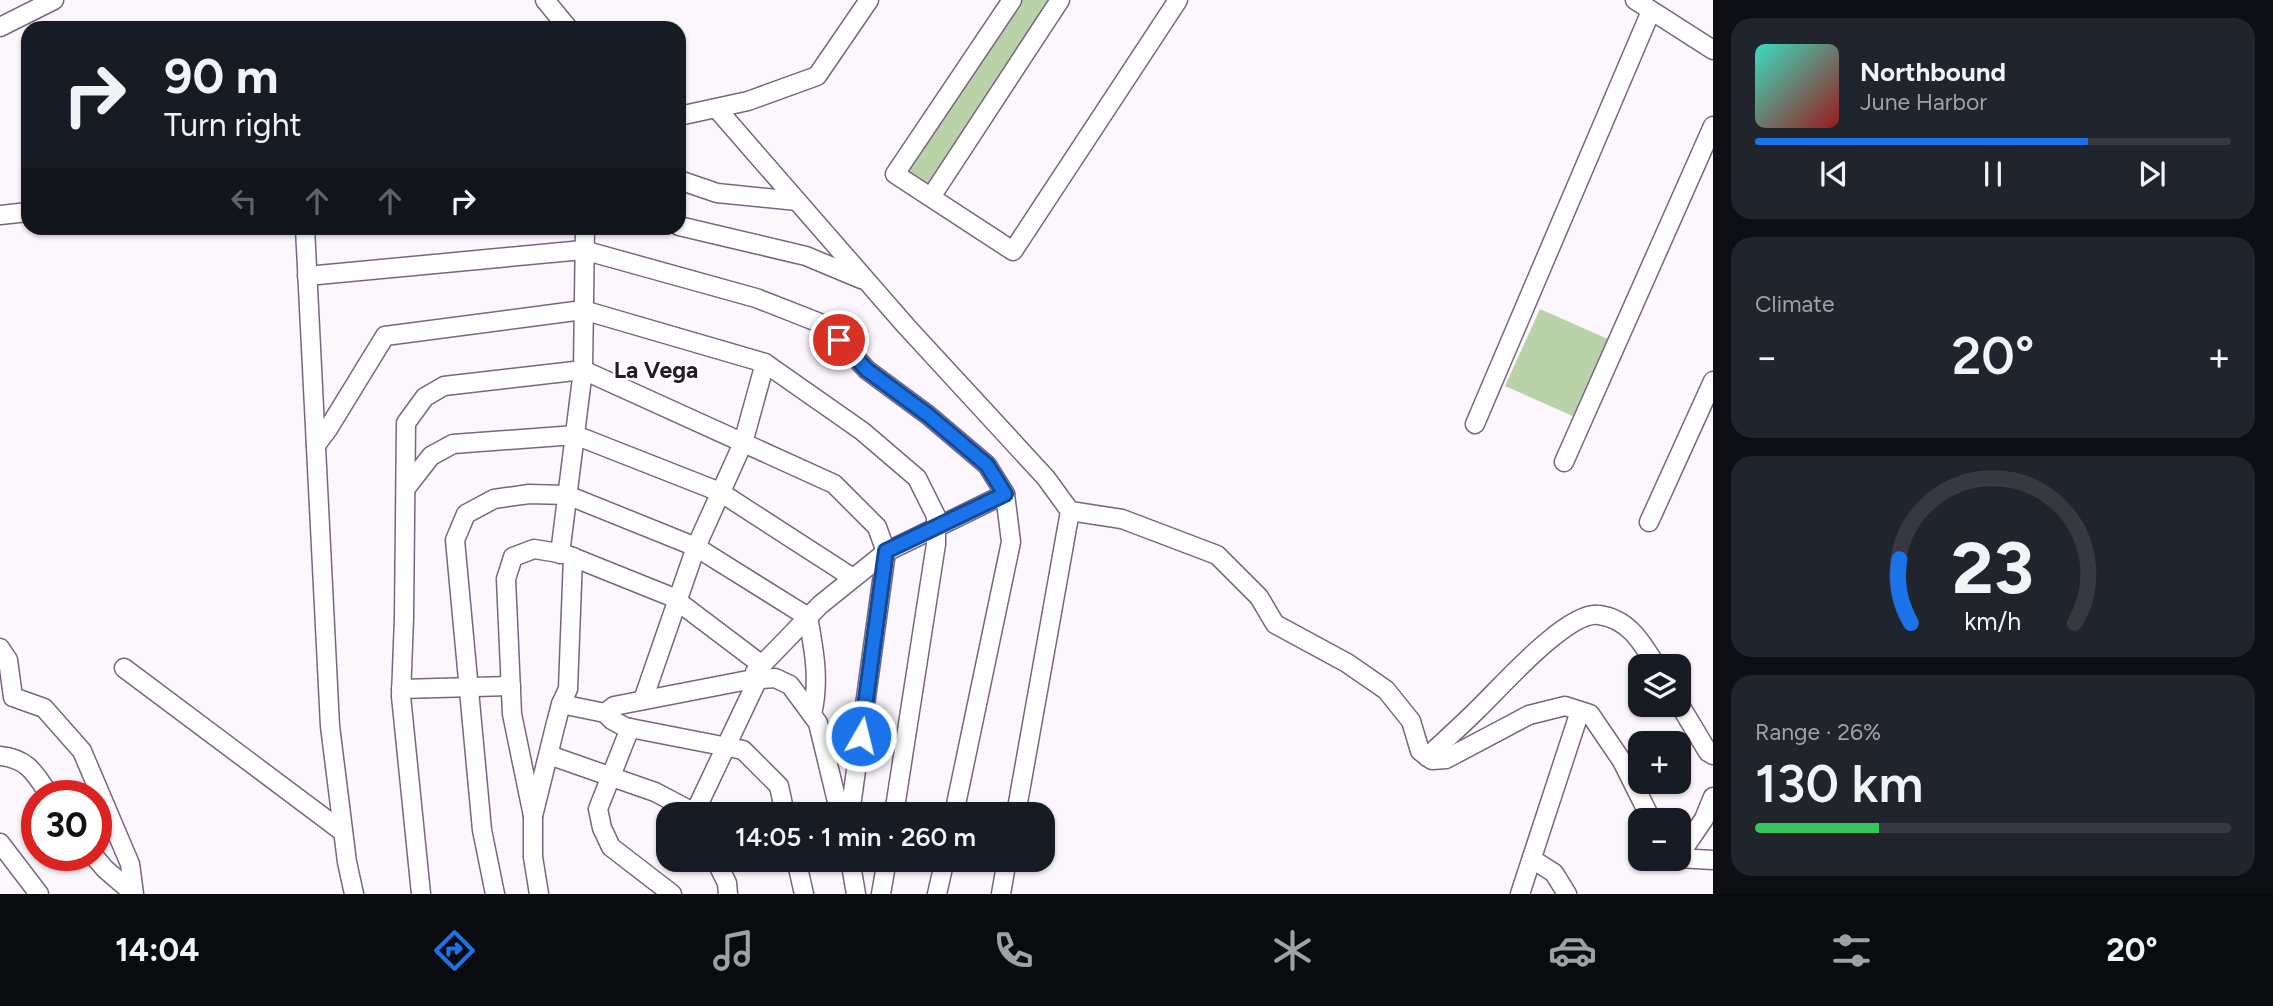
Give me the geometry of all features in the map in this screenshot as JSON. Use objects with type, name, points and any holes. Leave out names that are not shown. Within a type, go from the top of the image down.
[{"type":"street","points":[[0,27],[54,0]]},
{"type":"street","points":[[545,0],[562,21]]},
{"type":"street","points":[[686,115],[747,101],[817,76],[869,0]]},
{"type":"street","points":[[1012,0],[895,174],[1013,251],[1178,0]]},
{"type":"street","points":[[931,197],[1060,0]]},
{"type":"street","points":[[1635,0],[1713,50]]},
{"type":"street","points":[[1475,424],[1651,11]]},
{"type":"street","points":[[717,109],[867,281],[1046,478],[1070,512],[1018,802]]},
{"type":"street","points":[[1564,462],[1713,126]]},
{"type":"street","points":[[686,182],[717,193],[797,201]]},
{"type":"street","points":[[0,215],[21,213]]},
{"type":"street","points":[[686,228],[806,256],[867,281]]},
{"type":"street","points":[[305,235],[330,726],[343,832],[354,894]]},
{"type":"street","points":[[533,816],[561,704],[568,689],[567,495],[583,370],[584,235]]},
{"type":"street","points":[[307,276],[583,250],[756,298],[825,325],[867,370],[928,415],[987,465],[1005,494],[1011,542],[957,802]]},
{"type":"street","points":[[316,445],[385,336],[583,310],[765,363],[862,430],[917,478],[936,516],[936,544],[896,802]]},
{"type":"street","points":[[643,700],[696,547],[743,443],[765,363]]},
{"type":"street","points":[[421,894],[401,690],[406,423],[425,397],[444,386],[583,370],[834,484],[877,527],[886,551],[852,802]]},
{"type":"street","points":[[1649,522],[1713,382]]},
{"type":"street","points":[[406,488],[431,456],[453,444],[575,435],[720,492],[853,578]]},
{"type":"street","points":[[495,894],[482,830],[456,540],[466,514],[494,499],[529,494],[567,495],[696,547],[808,617],[816,663],[816,698],[811,714]]},
{"type":"street","points":[[700,802],[756,675],[808,617],[886,551],[1005,494]]},
{"type":"street","points":[[1070,512],[1122,519],[1217,555],[1259,597],[1275,624],[1347,663],[1386,690],[1411,721],[1420,751],[1432,760],[1446,759],[1529,715],[1565,706],[1590,714],[1622,761],[1646,808]]},
{"type":"street","points":[[539,894],[533,857],[533,816],[512,714],[506,579],[513,557],[534,549],[566,556],[677,601],[756,675]]},
{"type":"street","points":[[1427,757],[1520,665],[1574,621],[1597,614],[1621,622],[1639,638],[1649,654]]},
{"type":"street","points":[[0,648],[8,660],[7,702],[44,708],[82,751],[130,864],[134,893]]},
{"type":"street","points":[[124,668],[343,832]]},
{"type":"street","points":[[605,713],[614,706],[756,675],[775,678],[790,685],[818,723],[837,802]]},
{"type":"street","points":[[401,690],[511,686]]},
{"type":"street","points":[[561,704],[605,713],[612,720],[630,728],[743,750],[779,786],[782,802]]},
{"type":"street","points":[[1520,894],[1580,711]]},
{"type":"street","points":[[1687,717],[1708,752],[1713,755]]},
{"type":"street","points":[[630,728],[598,809],[602,828],[611,848],[665,892]]},
{"type":"street","points":[[549,755],[610,775],[674,802]]},
{"type":"street","points":[[4,760],[26,763],[38,780]]},
{"type":"street","points":[[1691,838],[1704,819],[1713,797]]},
{"type":"street","points":[[0,843],[39,894]]},
{"type":"street","points":[[1532,859],[1554,873],[1567,894]]},
{"type":"street","points":[[1691,859],[1713,860]]},
{"type":"street","points":[[106,871],[134,893]]},
{"type":"street","points":[[722,872],[727,883],[728,894]]},
{"type":"street","points":[[799,872],[804,894]]},
{"type":"street","points":[[852,872],[856,894]]},
{"type":"street","points":[[881,894],[885,872]]},
{"type":"street","points":[[937,894],[941,872]]},
{"type":"street","points":[[1001,894],[1005,872]]},
{"type":"green space","points":[[1018,0],[1054,0],[929,190],[906,171]]},
{"type":"green space","points":[[1540,309],[1610,340],[1575,417],[1505,386]]},
{"type":"district","name":"La Vega","points":[[656,370]]},
{"type":"route","points":[[839,340],[867,370],[928,415],[987,465],[1005,494],[886,551],[861,736]]}]
